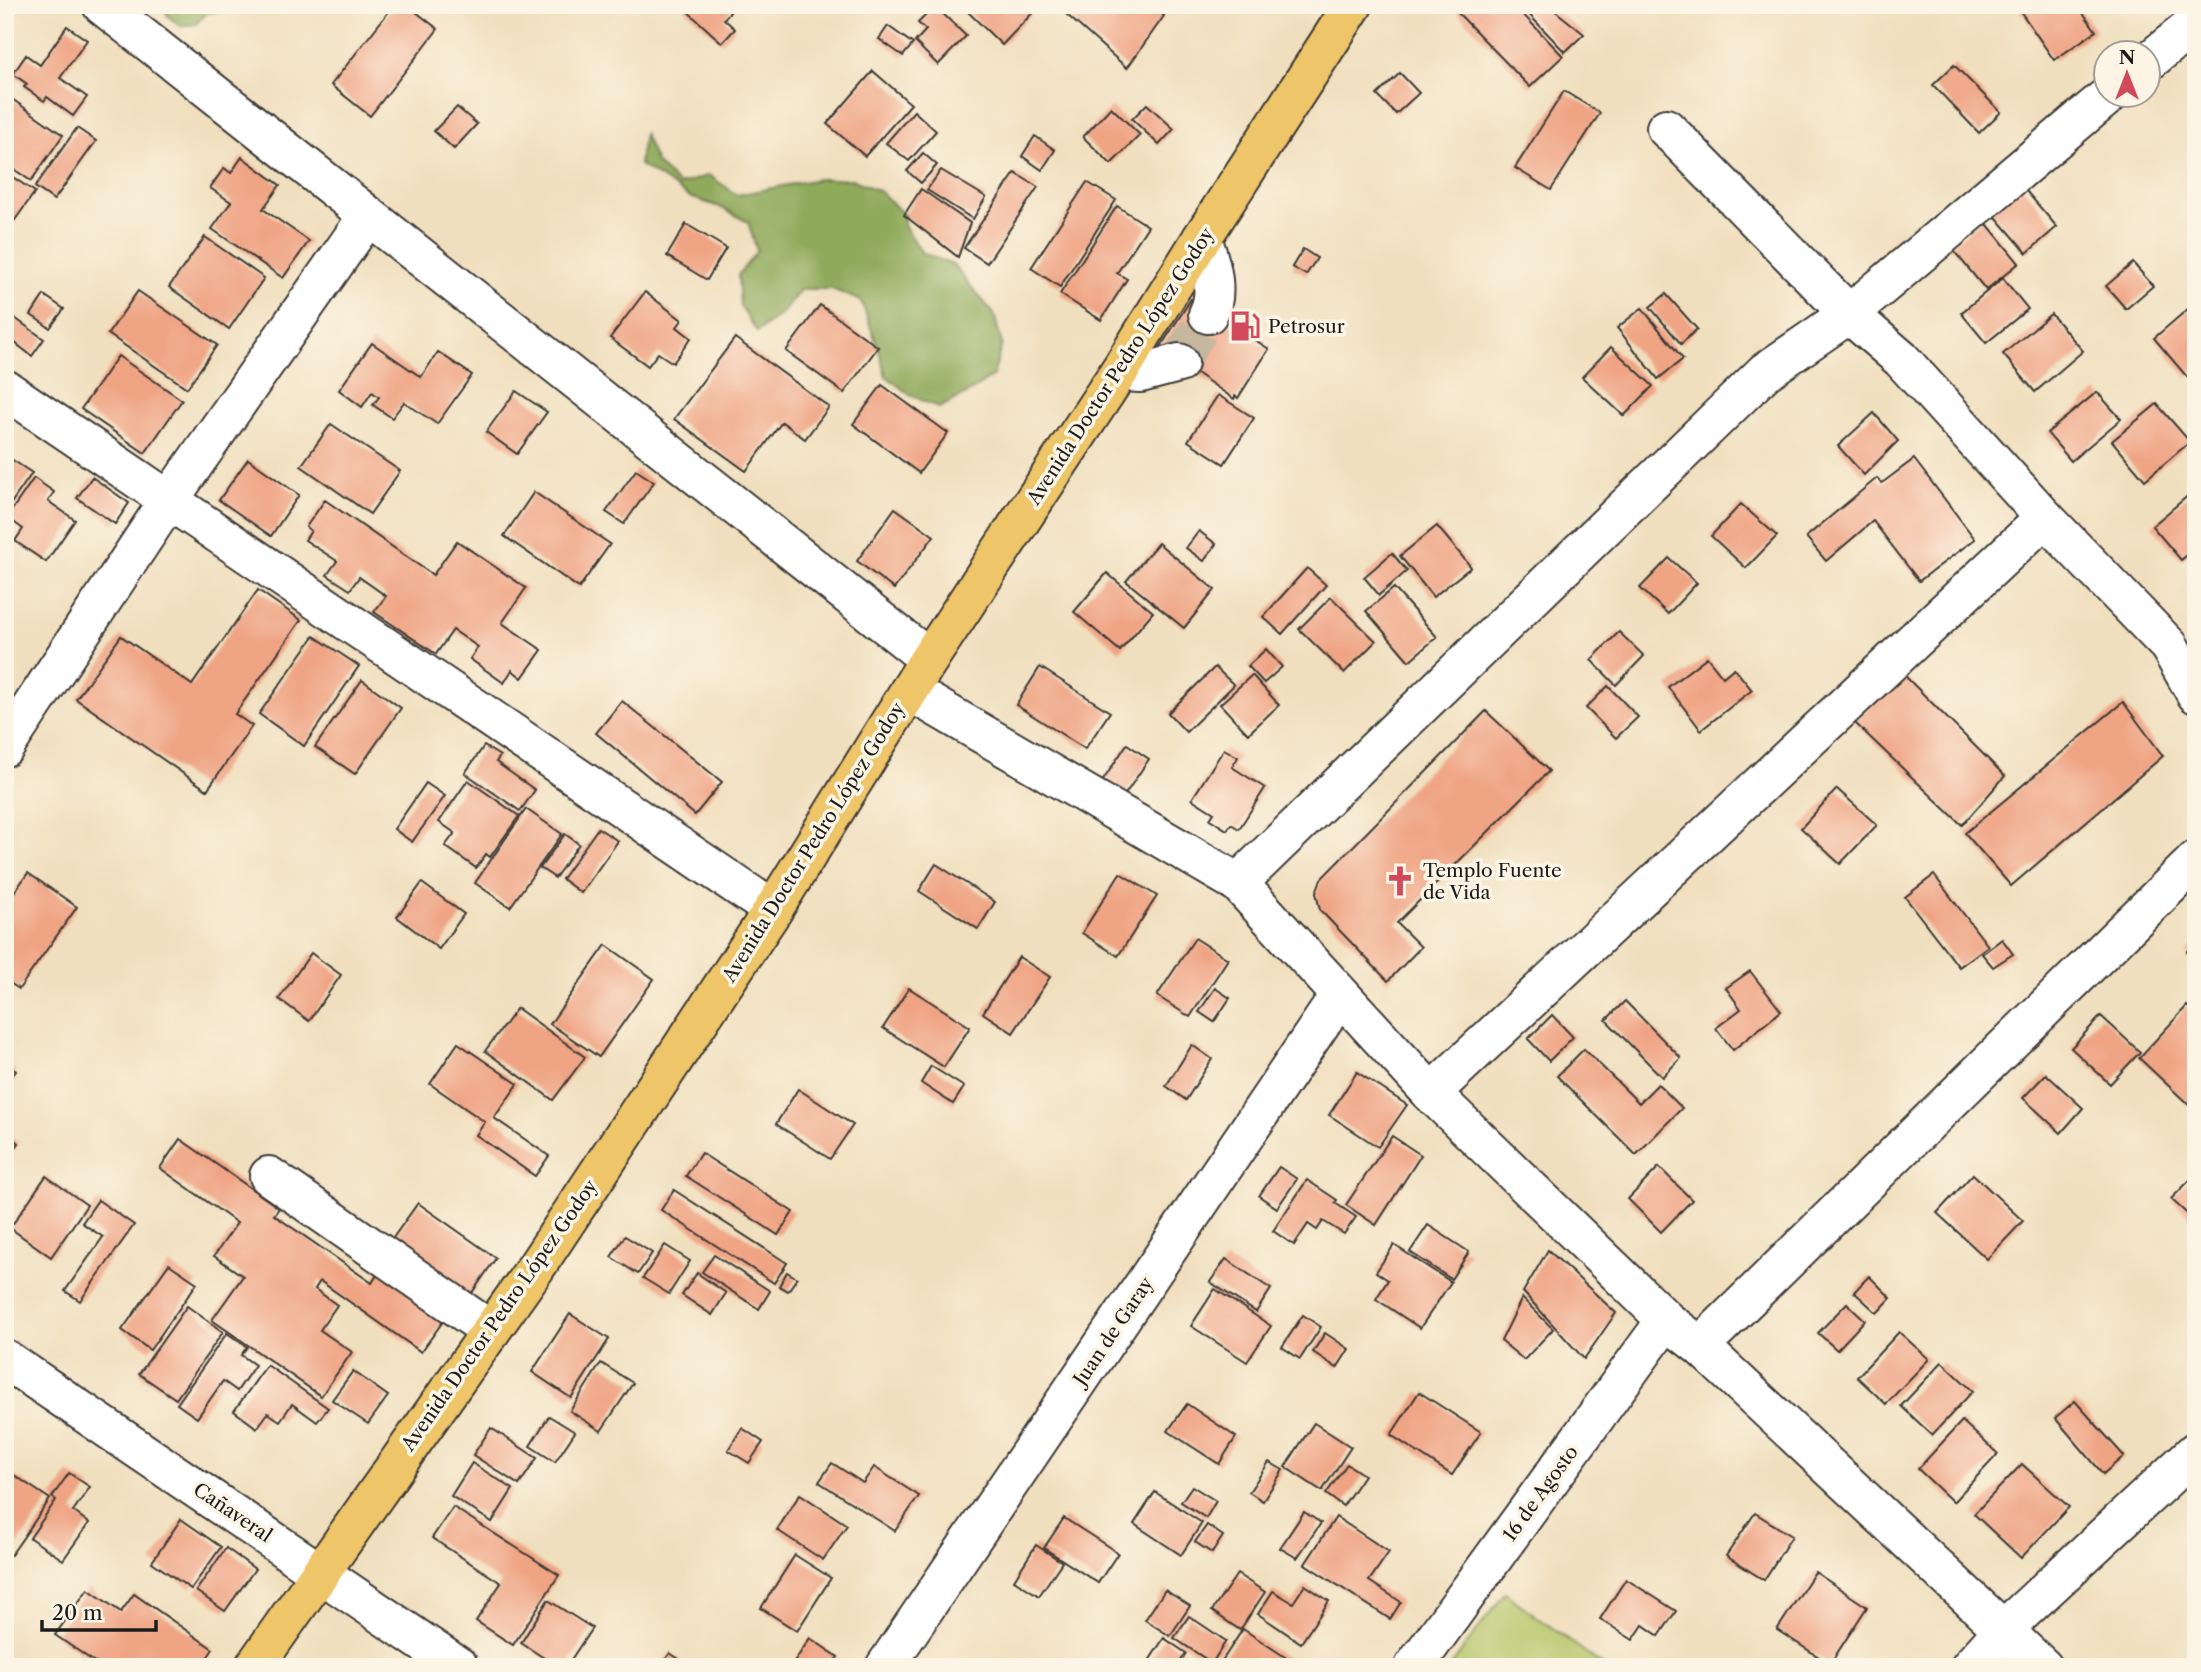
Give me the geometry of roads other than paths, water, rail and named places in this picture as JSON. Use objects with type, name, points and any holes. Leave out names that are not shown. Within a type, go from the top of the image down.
[{"type":"main road","name":"Avenida Doctor Pedro López Godoy","points":[[254,1667],[536,1267],[773,910],[919,675],[1119,372],[1202,237],[1353,5]]},
{"type":"street","points":[[102,5],[368,216],[919,675],[1238,883],[1431,1093],[1666,1320],[1700,1346],[2043,1667]]},
{"type":"street","points":[[2162,51],[2196,23]]},
{"type":"street","points":[[1238,883],[1765,372],[1849,314],[2093,108]]},
{"type":"street","points":[[1666,128],[1849,314],[1901,359],[2045,518],[2169,646],[2196,694]]},
{"type":"street","points":[[5,747],[169,500],[368,216]]},
{"type":"street","points":[[1202,237],[1212,267],[1212,307],[1208,314]]},
{"type":"street","points":[[1119,372],[1141,373],[1179,363]]},
{"type":"street","points":[[5,389],[773,910]]},
{"type":"street","points":[[1431,1093],[2045,518]]},
{"type":"street","points":[[1700,1346],[2196,860]]},
{"type":"street","name":"Juan de Garay","points":[[885,1667],[1340,995]]},
{"type":"street","points":[[269,1176],[491,1330]]},
{"type":"street","name":"16 de Agosto","points":[[1414,1667],[1666,1320]]},
{"type":"street","name":"Cañaveral","points":[[5,1359],[320,1570],[459,1667]]},
{"type":"street","points":[[1970,1667],[2004,1629],[2196,1451]]},
{"type":"tunnel","points":[[1179,363],[1208,314]]},
{"type":"place","name":"Petrosur","points":[[1245,326]]},
{"type":"place","name":"Templo Fuente de Vida","points":[[1400,881]]}]
